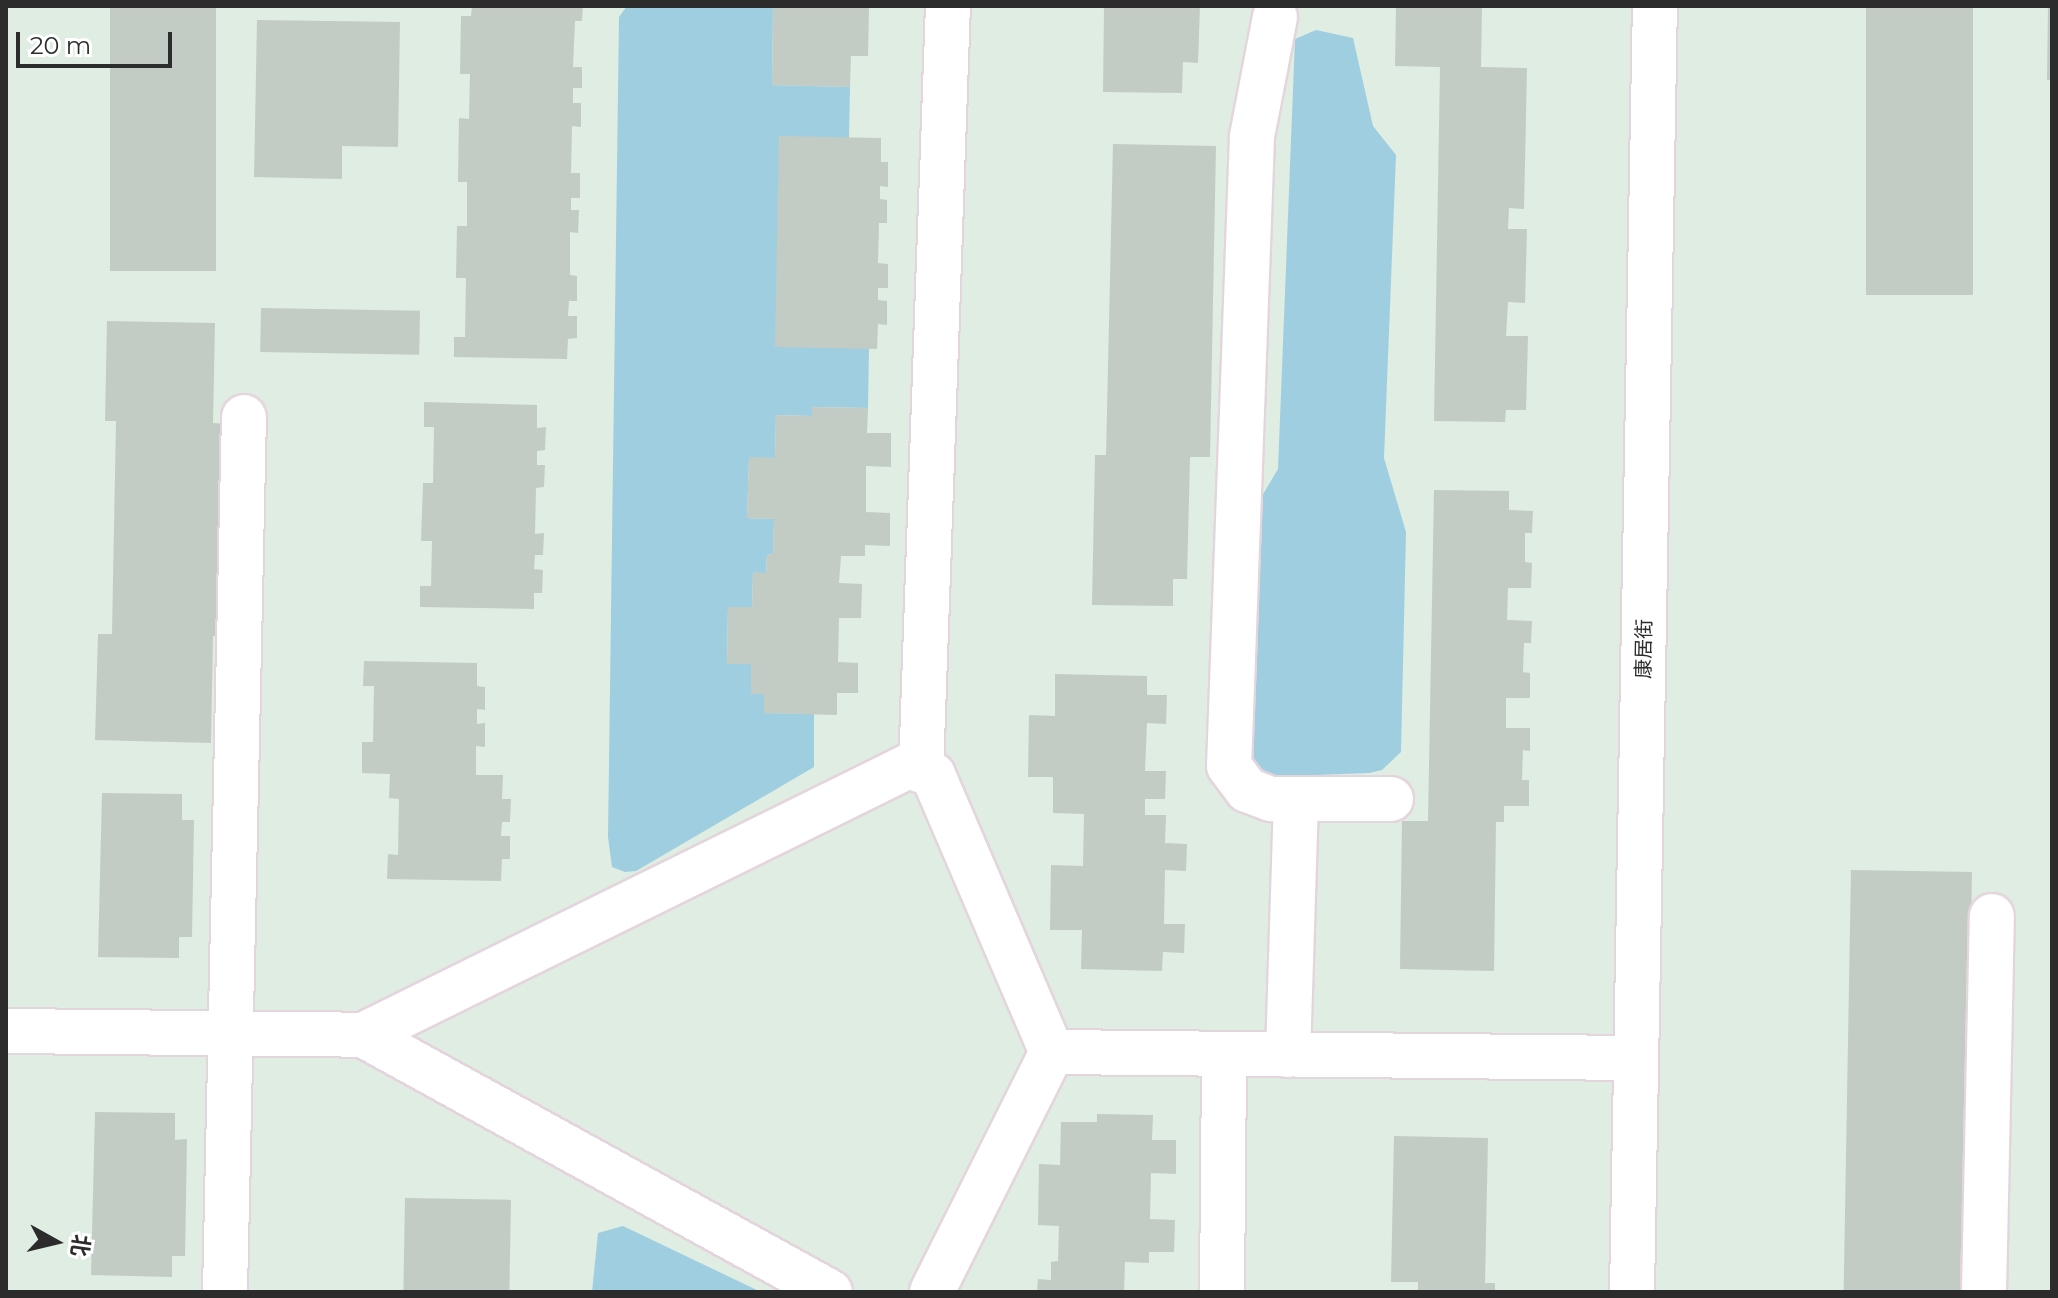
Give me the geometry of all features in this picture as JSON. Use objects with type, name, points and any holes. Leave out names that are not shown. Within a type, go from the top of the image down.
[{"type":"street","points":[[921,770],[948,6]]},
{"type":"street","name":"康居街","points":[[1632,1292],[1655,6]]},
{"type":"street","points":[[1275,17],[1252,137],[1229,766],[1247,790],[1271,799],[1391,799]]},
{"type":"street","points":[[225,1292],[244,417]]},
{"type":"street","points":[[6,1031],[363,1035],[909,766],[933,775],[1052,1052],[932,1292]]},
{"type":"street","points":[[1288,1055],[1296,799]]},
{"type":"street","points":[[1984,1292],[1992,916]]},
{"type":"street","points":[[363,1035],[830,1292]]},
{"type":"street","points":[[1052,1052],[1636,1058]]},
{"type":"street","points":[[1222,1292],[1224,1055]]},
{"type":"shaded area","points":[[627,6],[773,6],[772,85],[850,87],[849,138],[869,348],[868,408],[813,407],[812,416],[776,415],[775,458],[749,458],[747,518],[774,519],[773,554],[767,555],[766,573],[753,573],[752,607],[728,608],[727,663],[751,664],[751,694],[764,694],[764,713],[814,714],[814,767],[636,871],[625,872],[612,867],[608,837],[619,17]]},
{"type":"shaded area","points":[[1316,30],[1353,38],[1373,126],[1396,155],[1384,458],[1406,532],[1401,752],[1382,770],[1369,773],[1263,777],[1252,762],[1250,750],[1256,532],[1262,496],[1278,469],[1295,39]]},
{"type":"shaded area","points":[[623,1226],[761,1292],[592,1292],[598,1233]]},
{"type":"building","points":[[110,6],[216,6],[216,271],[110,271]]},
{"type":"building","points":[[472,6],[583,6],[582,21],[575,21],[573,67],[582,67],[582,88],[573,88],[573,103],[581,103],[581,127],[572,126],[571,173],[580,173],[580,198],[571,198],[571,210],[579,210],[578,233],[570,232],[570,275],[577,276],[577,301],[569,301],[568,316],[577,316],[577,338],[568,339],[567,359],[454,357],[454,337],[465,337],[466,278],[456,278],[457,226],[467,226],[467,182],[458,182],[459,118],[469,119],[470,74],[460,74],[461,16],[471,16]]},
{"type":"building","points":[[773,6],[869,6],[868,56],[851,56],[850,87],[772,85]]},
{"type":"building","points":[[1104,6],[1200,6],[1198,63],[1183,62],[1182,93],[1103,92]]},
{"type":"building","points":[[1396,6],[1482,6],[1481,67],[1527,68],[1524,209],[1509,208],[1508,229],[1527,229],[1525,303],[1508,302],[1506,336],[1528,336],[1526,410],[1506,410],[1505,422],[1434,421],[1440,67],[1395,66]]},
{"type":"building","points":[[1866,6],[1973,6],[1973,295],[1866,295]]},
{"type":"building","points":[[2048,6],[2052,6],[2052,80],[2047,80]]},
{"type":"building","points":[[257,20],[400,22],[398,147],[342,146],[342,179],[254,177]]},
{"type":"building","points":[[779,136],[881,138],[881,162],[888,162],[888,187],[880,186],[880,199],[887,200],[887,223],[879,223],[878,263],[888,264],[888,288],[878,288],[878,300],[887,301],[887,325],[878,324],[877,349],[775,347]]},
{"type":"building","points":[[1113,144],[1216,146],[1210,457],[1190,457],[1187,579],[1173,579],[1173,606],[1092,605],[1095,455],[1106,455]]},
{"type":"building","points":[[261,308],[420,311],[419,355],[260,352]]},
{"type":"building","points":[[107,321],[215,323],[213,423],[229,424],[225,636],[213,636],[211,743],[95,740],[98,634],[112,634],[116,421],[105,421]]},
{"type":"building","points":[[424,402],[537,405],[537,428],[546,427],[545,450],[537,451],[537,465],[545,465],[544,487],[536,488],[535,534],[544,533],[543,555],[535,555],[534,569],[543,570],[542,593],[534,593],[534,609],[420,607],[420,586],[431,586],[432,541],[421,541],[423,483],[433,483],[434,427],[424,427]]},
{"type":"building","points":[[812,407],[868,408],[867,433],[891,433],[891,467],[866,466],[866,512],[890,513],[890,546],[865,545],[865,556],[841,556],[839,583],[862,584],[861,618],[839,618],[838,662],[858,663],[858,693],[837,693],[837,715],[764,713],[764,694],[751,694],[751,664],[727,664],[728,607],[752,607],[753,572],[766,573],[767,555],[773,554],[774,519],[747,518],[749,457],[775,458],[776,415],[812,416]]},
{"type":"building","points":[[1434,490],[1509,491],[1509,510],[1533,511],[1532,533],[1525,533],[1525,562],[1532,563],[1531,588],[1508,588],[1507,620],[1532,621],[1531,643],[1524,643],[1523,672],[1530,673],[1530,698],[1506,698],[1506,728],[1530,728],[1530,751],[1523,750],[1522,780],[1529,780],[1529,806],[1504,806],[1504,822],[1496,822],[1494,971],[1400,969],[1402,821],[1428,821]]},
{"type":"building","points":[[364,661],[477,663],[477,686],[485,687],[485,710],[477,709],[477,724],[485,723],[485,747],[476,746],[476,775],[503,775],[502,799],[511,799],[510,822],[502,822],[501,836],[510,836],[510,859],[502,859],[501,881],[387,879],[388,854],[398,855],[399,799],[389,798],[390,774],[362,773],[362,742],[373,742],[374,686],[363,686]]},
{"type":"building","points":[[1055,674],[1147,676],[1147,695],[1167,695],[1166,724],[1147,723],[1145,771],[1166,771],[1165,799],[1145,799],[1145,815],[1166,815],[1165,843],[1187,844],[1186,871],[1165,870],[1164,924],[1185,924],[1184,953],[1163,952],[1162,971],[1081,969],[1082,930],[1050,930],[1051,865],[1083,866],[1084,814],[1053,813],[1053,777],[1028,777],[1029,715],[1055,716]]},
{"type":"building","points":[[102,793],[182,794],[182,820],[194,820],[192,937],[179,937],[179,958],[98,957]]},
{"type":"building","points":[[1851,870],[1972,872],[1965,1292],[1844,1292]]},
{"type":"building","points":[[95,1112],[175,1113],[175,1140],[187,1139],[185,1256],[172,1256],[172,1277],[91,1275]]},
{"type":"building","points":[[1097,1114],[1153,1115],[1152,1140],[1176,1140],[1176,1174],[1151,1173],[1150,1219],[1175,1220],[1174,1252],[1149,1252],[1149,1263],[1125,1262],[1124,1292],[1037,1292],[1038,1279],[1051,1280],[1051,1262],[1058,1261],[1059,1226],[1038,1225],[1039,1164],[1060,1165],[1061,1122],[1097,1122]]},
{"type":"building","points":[[1394,1136],[1488,1138],[1485,1283],[1495,1283],[1495,1292],[1418,1292],[1418,1282],[1391,1282]]},
{"type":"building","points":[[405,1198],[511,1200],[509,1292],[403,1292]]}]
